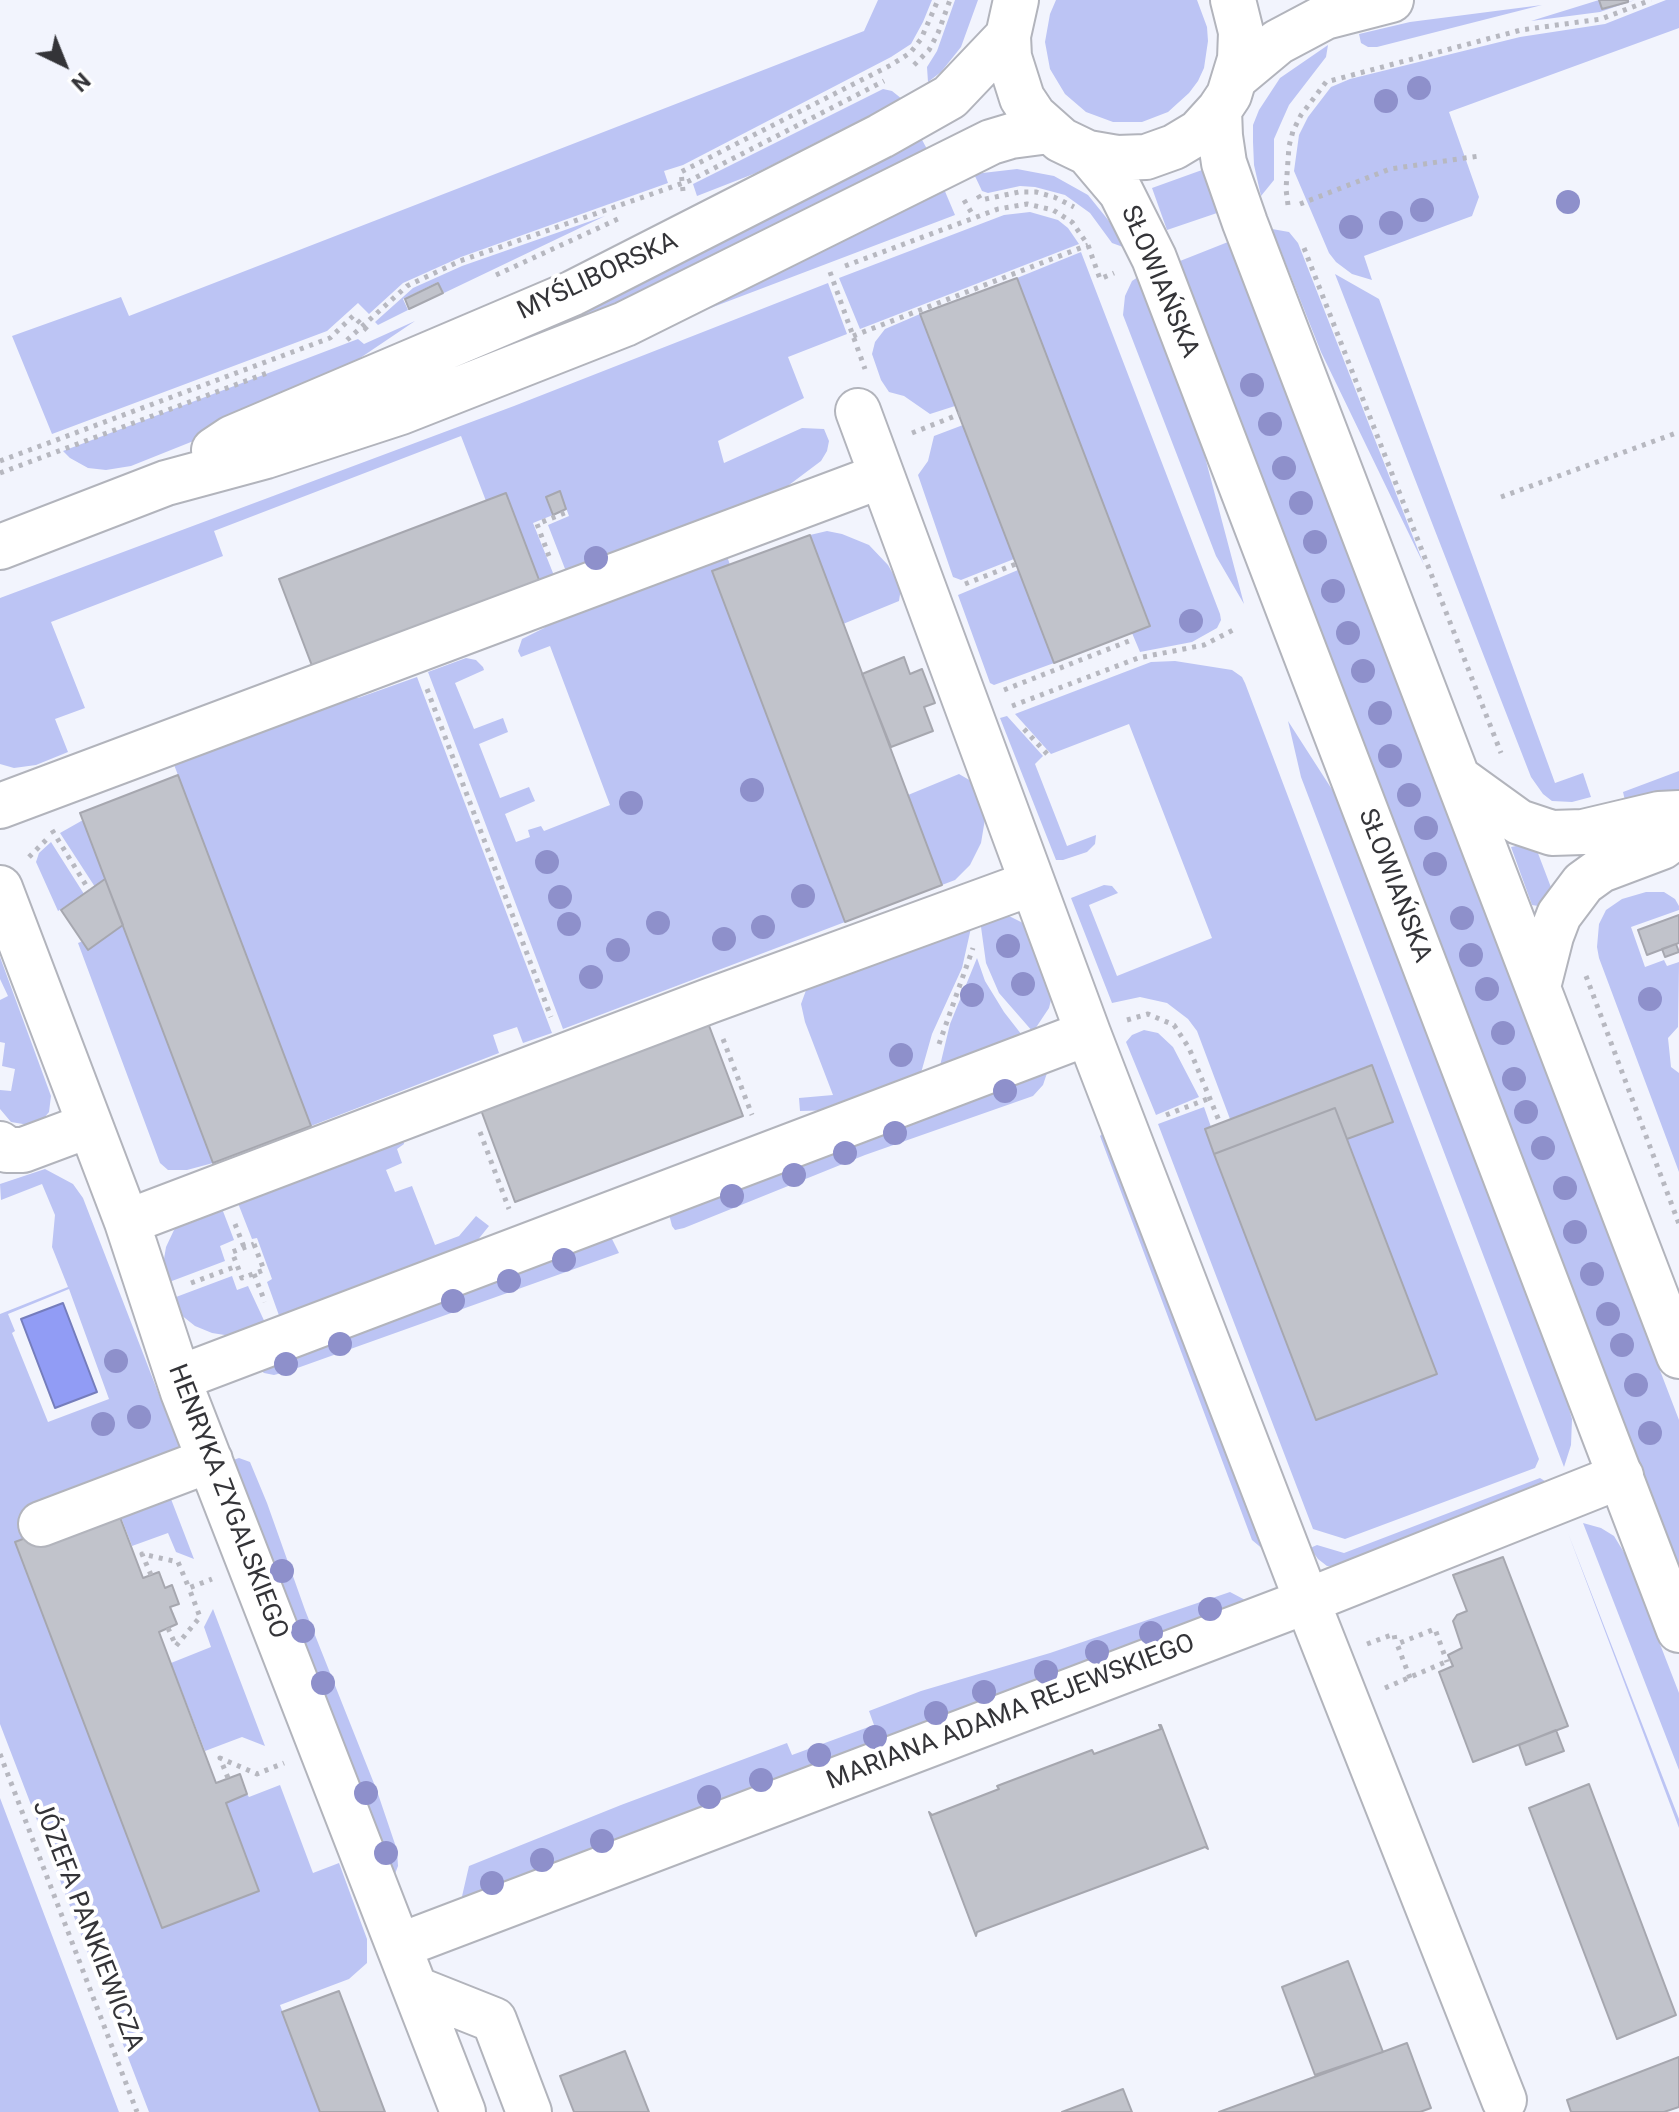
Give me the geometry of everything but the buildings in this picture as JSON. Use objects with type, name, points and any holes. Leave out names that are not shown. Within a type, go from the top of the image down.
[{"type":"main road","points":[[1233,0],[1239,19],[1241,46],[1227,94],[1224,163],[1679,1356]]},
{"type":"main road","points":[[1012,18],[1009,57],[1022,98],[1049,131],[1088,153],[1117,158],[1146,157],[1199,132],[1227,94],[1278,42],[1325,17],[1391,0]]},
{"type":"main road","name":"MYŚLIBORSKA","points":[[166,483],[232,438],[573,293],[941,104],[962,88],[1012,18]]},
{"type":"main road","name":"MYŚLIBORSKA","points":[[0,547],[166,483],[266,456],[401,412],[625,324],[795,242],[959,157],[1011,136],[1049,131]]},
{"type":"main road","name":"SŁOWIAŃSKA","points":[[1088,153],[1121,192],[1154,258],[1679,1630]]},
{"type":"main road","points":[[858,411],[881,476],[985,707],[1032,883],[1102,1029],[1307,1601],[1504,2100]]},
{"type":"main road","points":[[37,815],[293,696],[881,476]]},
{"type":"main road","points":[[1458,778],[1519,822],[1552,833],[1583,832],[1659,814],[1679,813]]},
{"type":"main road","points":[[1538,987],[1559,915],[1583,883],[1601,870],[1662,847],[1679,834]]},
{"type":"main road","name":"HENRYKA ZYGALSKIEGO","points":[[14,877],[90,1125],[127,1222],[179,1378],[463,2112]]},
{"type":"main road","points":[[127,1222],[709,1001],[1032,883]]},
{"type":"main road","points":[[179,1378],[1102,1029]]},
{"type":"main road","points":[[8,1151],[90,1125]]},
{"type":"main road","points":[[41,1524],[210,1460]]},
{"type":"main road","name":"MARIANA ADAMA REJEWSKIEGO","points":[[399,1946],[1307,1601],[1621,1476]]},
{"type":"main road","points":[[416,1989],[494,2020],[529,2112]]},
{"type":"path","points":[[684,194],[681,172],[910,53],[921,39],[938,0]]},
{"type":"path","points":[[904,71],[929,50],[950,0]]},
{"type":"path","points":[[1289,208],[1286,189],[1293,131],[1326,82],[1521,30],[1601,19],[1651,0]]},
{"type":"path","points":[[346,341],[407,286],[460,261],[682,183],[896,75]]},
{"type":"path","points":[[1300,204],[1390,169],[1479,156]]},
{"type":"path","points":[[959,157],[981,200],[1019,192],[1036,192],[1054,197],[1081,212]]},
{"type":"path","points":[[974,217],[1015,205],[1042,206],[1072,222],[1088,245],[1100,279]]},
{"type":"path","points":[[487,280],[628,215]]},
{"type":"path","points":[[1300,238],[1501,754]]},
{"type":"path","points":[[853,336],[1088,245]]},
{"type":"path","points":[[1109,261],[1118,286]]},
{"type":"path","points":[[830,272],[867,375],[858,411]]},
{"type":"path","points":[[0,461],[330,338],[353,316],[372,335]]},
{"type":"path","points":[[0,473],[276,369]]},
{"type":"path","points":[[906,435],[960,414]]},
{"type":"path","points":[[1501,497],[1679,432]]},
{"type":"path","points":[[544,520],[567,512]]},
{"type":"path","points":[[962,585],[1016,564]]},
{"type":"path","points":[[985,707],[1138,658],[1204,645],[1237,628]]},
{"type":"path","points":[[985,707],[1134,639]]},
{"type":"path","points":[[413,651],[566,1056]]},
{"type":"path","points":[[14,877],[29,857],[37,815]]},
{"type":"path","points":[[37,815],[89,890]]},
{"type":"path","points":[[924,1095],[945,1023],[971,959],[981,902]]},
{"type":"path","points":[[1585,972],[1679,1224]]},
{"type":"path","points":[[709,1001],[753,1118]]},
{"type":"path","points":[[1102,1029],[1148,1014],[1174,1025],[1189,1048],[1220,1123]]},
{"type":"path","points":[[465,1094],[509,1211],[524,1206]]},
{"type":"path","points":[[1152,1121],[1210,1098]]},
{"type":"path","points":[[254,1244],[264,1270],[242,1278],[232,1252],[254,1244]]},
{"type":"path","points":[[151,1575],[142,1554],[178,1562],[200,1617],[176,1646],[168,1628]]},
{"type":"path","points":[[189,1588],[250,1564]]},
{"type":"path","points":[[1347,1704],[1410,1678],[1448,1661],[1435,1629],[1397,1644],[1410,1678]]},
{"type":"path","points":[[228,1778],[220,1758],[257,1774],[322,1748]]},
{"type":"path","name":"JÓZEFA PANKIEWICZA","points":[[0,1754],[137,2112]]},
{"type":"shaded area","points":[[878,0],[932,0],[911,44],[683,165],[664,171],[668,183],[461,257],[403,283],[369,314],[358,303],[327,331],[52,434],[12,336],[121,297],[129,316],[864,31]]},
{"type":"shaded area","points":[[955,0],[978,0],[961,47],[941,72],[928,82],[927,67],[937,51]]},
{"type":"shaded area","points":[[1056,0],[1197,0],[1207,27],[1208,41],[1204,68],[1198,81],[1168,112],[1142,122],[1113,122],[1086,112],[1065,94],[1050,69],[1045,42]]},
{"type":"shaded area","points":[[1599,0],[1602,9],[1635,0],[1600,12],[1531,21]]},
{"type":"shaded area","points":[[1666,0],[1679,0],[1679,28],[1449,112],[1479,197],[1472,216],[1364,256],[1372,280],[1352,274],[1329,253],[1294,171],[1299,135],[1308,117],[1331,87],[1350,79],[1520,37],[1605,24]]},
{"type":"shaded area","points":[[1542,5],[1377,47],[1361,43],[1359,34],[1410,22]]},
{"type":"shaded area","points":[[1328,45],[1326,57],[1289,105],[1281,123],[1274,139],[1274,180],[1261,196],[1253,142],[1253,125],[1259,110],[1280,78]]},
{"type":"shaded area","points":[[883,89],[892,91],[902,99],[756,173],[697,196],[693,184]]},
{"type":"shaded area","points":[[921,138],[927,149],[688,272],[585,318],[584,310]]},
{"type":"shaded area","points":[[1017,169],[1054,176],[1088,195],[1113,226],[1123,247],[1112,243],[1090,213],[1065,195],[1020,186],[988,193],[982,191],[974,174]]},
{"type":"shaded area","points":[[1202,170],[1217,213],[1167,230],[1152,188]]},
{"type":"shaded area","points":[[944,189],[955,215],[692,315],[804,261]]},
{"type":"shaded area","points":[[1030,212],[1058,220],[1079,244],[860,329],[839,278],[1004,215]]},
{"type":"shaded area","points":[[605,216],[444,293],[438,282],[403,299],[408,310],[378,325],[375,322],[413,288],[462,266]]},
{"type":"shaded area","points":[[1272,229],[1289,232],[1298,243],[1424,565],[1321,352]]},
{"type":"shaded area","points":[[1228,242],[1679,1420],[1679,1570],[1180,261]]},
{"type":"shaded area","points":[[1081,252],[1220,614],[1217,628],[1192,642],[1140,652],[1132,633],[1150,625],[1017,278]]},
{"type":"shaded area","points":[[1335,274],[1379,299],[1555,783],[1583,773],[1591,797],[1572,802],[1552,801],[1531,777]]},
{"type":"shaded area","points":[[1138,277],[1205,457],[1244,604],[1216,556],[1123,315],[1125,296],[1132,281]]},
{"type":"shaded area","points":[[828,283],[847,334],[788,357],[804,398],[718,441],[724,463],[802,428],[824,429],[829,441],[821,461],[781,491],[567,574],[548,525],[569,516],[560,492],[546,497],[553,515],[533,523],[555,578],[541,585],[506,493],[486,501],[461,436],[214,531],[223,556],[51,622],[85,708],[55,719],[68,752],[36,765],[14,768],[0,764],[0,598],[514,406]]},
{"type":"shaded area","points":[[920,314],[955,406],[930,414],[904,396],[889,392],[881,380],[872,354],[875,342],[885,329]]},
{"type":"shaded area","points":[[415,321],[326,381],[256,416],[131,466],[106,470],[88,468],[63,451],[358,339],[364,344]]},
{"type":"shaded area","points":[[963,425],[1014,559],[961,580],[953,577],[918,475],[928,461],[934,436]]},
{"type":"shaded area","points":[[827,531],[869,545],[888,565],[901,588],[899,601],[843,624],[810,535]]},
{"type":"shaded area","points":[[725,550],[730,565],[713,572],[845,922],[563,1029],[428,672],[466,658],[476,660],[483,667],[484,670],[455,683],[474,729],[503,718],[508,732],[479,744],[500,798],[529,787],[535,801],[505,814],[516,842],[530,837],[528,830],[541,826],[544,831],[610,805],[550,646],[521,657],[518,651],[522,639],[544,628],[553,617]]},
{"type":"shaded area","points":[[1018,570],[1054,663],[994,685],[990,683],[958,595]]},
{"type":"shaded area","points":[[1175,661],[1232,670],[1245,683],[1539,1459],[1535,1468],[1345,1539],[1313,1529],[1158,1124],[1204,1107],[1211,1127],[1205,1130],[1316,1420],[1436,1374],[1347,1139],[1393,1121],[1371,1065],[1230,1119],[1197,1031],[1188,1019],[1167,1003],[1140,997],[1112,1003],[1071,898],[1104,885],[1112,886],[1118,893],[1089,905],[1117,976],[1212,938],[1129,724],[1051,754],[1015,714],[1151,662]]},
{"type":"shaded area","points":[[417,677],[552,1033],[523,1043],[517,1027],[493,1035],[499,1053],[311,1126],[173,762],[343,697],[358,698]]},
{"type":"shaded area","points":[[1007,716],[1043,756],[1035,764],[1067,846],[1096,835],[1095,844],[1087,852],[1056,860],[1000,718]]},
{"type":"shaded area","points":[[1288,721],[1333,791],[1567,1402],[1572,1419],[1571,1445],[1564,1467],[1301,777]]},
{"type":"shaded area","points":[[1679,771],[1679,791],[1626,805],[1623,792]]},
{"type":"shaded area","points":[[959,774],[971,781],[985,819],[981,843],[970,865],[955,880],[942,885],[908,795]]},
{"type":"shaded area","points":[[83,820],[105,879],[95,887],[60,833]]},
{"type":"shaded area","points":[[51,842],[84,894],[58,911],[36,862],[39,853]]},
{"type":"shaded area","points":[[1511,847],[1536,848],[1552,890],[1538,906],[1532,905]]},
{"type":"shaded area","points":[[1646,892],[1664,892],[1679,906],[1679,910],[1631,927],[1645,967],[1664,960],[1667,966],[1679,962],[1678,1027],[1668,1038],[1671,1067],[1679,1073],[1679,1172],[1597,947],[1599,924],[1606,910],[1622,899]]},
{"type":"shaded area","points":[[987,911],[1003,913],[1029,926],[1053,992],[1049,1008],[1033,1032],[999,993],[986,963],[981,927]]},
{"type":"shaded area","points":[[123,925],[213,1163],[187,1170],[168,1170],[160,1163],[78,943]]},
{"type":"shaded area","points":[[971,928],[962,968],[932,1034],[919,1080],[841,1110],[800,1111],[799,1098],[833,1095],[801,1004],[813,971]]},
{"type":"shaded area","points":[[0,957],[51,1096],[49,1112],[43,1119],[29,1125],[11,1122],[0,1109],[0,1090],[11,1091],[15,1069],[2,1066],[5,1043],[0,1042],[0,1000],[8,996],[0,979]]},
{"type":"shaded area","points":[[977,958],[985,981],[1025,1039],[938,1074],[950,1024]]},
{"type":"shaded area","points":[[1144,1030],[1158,1033],[1173,1047],[1199,1097],[1156,1115],[1126,1042],[1132,1035]]},
{"type":"shaded area","points":[[1031,1073],[1047,1073],[1043,1085],[1033,1096],[865,1155],[684,1228],[675,1230],[672,1226],[668,1210]]},
{"type":"shaded area","points":[[1113,1123],[1265,1551],[1252,1540],[1100,1136]]},
{"type":"shaded area","points":[[403,1136],[404,1144],[397,1149],[402,1163],[386,1170],[395,1192],[412,1186],[435,1245],[459,1236],[476,1216],[489,1226],[468,1252],[281,1321],[267,1282],[272,1279],[257,1238],[252,1239],[234,1193]]},
{"type":"shaded area","points":[[45,1169],[73,1184],[83,1198],[185,1462],[15,1542],[162,1928],[259,1891],[226,1803],[247,1794],[249,1797],[280,1785],[313,1873],[339,1863],[367,1939],[367,1963],[349,1979],[280,2005],[320,2112],[149,2112],[0,1724],[0,1314],[68,1287],[52,1247],[55,1215],[42,1184],[1,1200],[0,1184]],"holes":[[[69,1289],[109,1399],[48,1422],[12,1333],[15,1331],[8,1314]]]},
{"type":"shaded area","points":[[218,1198],[234,1240],[220,1246],[225,1261],[164,1284],[166,1247],[174,1230],[186,1216]]},
{"type":"shaded area","points":[[611,1237],[619,1253],[289,1371],[274,1375],[258,1368]]},
{"type":"shaded area","points":[[232,1276],[237,1290],[248,1286],[268,1329],[231,1336],[212,1333],[195,1326],[168,1300]]},
{"type":"shaded area","points":[[239,1458],[250,1462],[267,1503],[305,1610],[377,1791],[397,1850],[398,1866],[393,1879],[230,1461]]},
{"type":"shaded area","points":[[1540,1478],[1548,1483],[1340,1567],[1327,1566],[1310,1548],[1317,1545],[1344,1553]]},
{"type":"shaded area","points":[[166,1486],[194,1559],[176,1552],[168,1533],[132,1546],[116,1504]]},
{"type":"shaded area","points":[[1583,1523],[1614,1536],[1625,1554],[1679,1693],[1679,1770]]},
{"type":"shaded area","points":[[1568,1533],[1679,1819],[1679,1828]]},
{"type":"shaded area","points":[[1230,1592],[1249,1602],[460,1905],[469,1866],[787,1743],[792,1755],[874,1725],[869,1711],[921,1691],[1050,1653]]},
{"type":"shaded area","points":[[213,1609],[265,1746],[242,1737],[205,1751],[171,1663],[211,1647],[204,1627]]},
{"type":"shaded area","points":[[0,1798],[119,2112],[0,2112]]},
{"type":"water","points":[[63,1303],[97,1392],[55,1408],[21,1319]]}]
